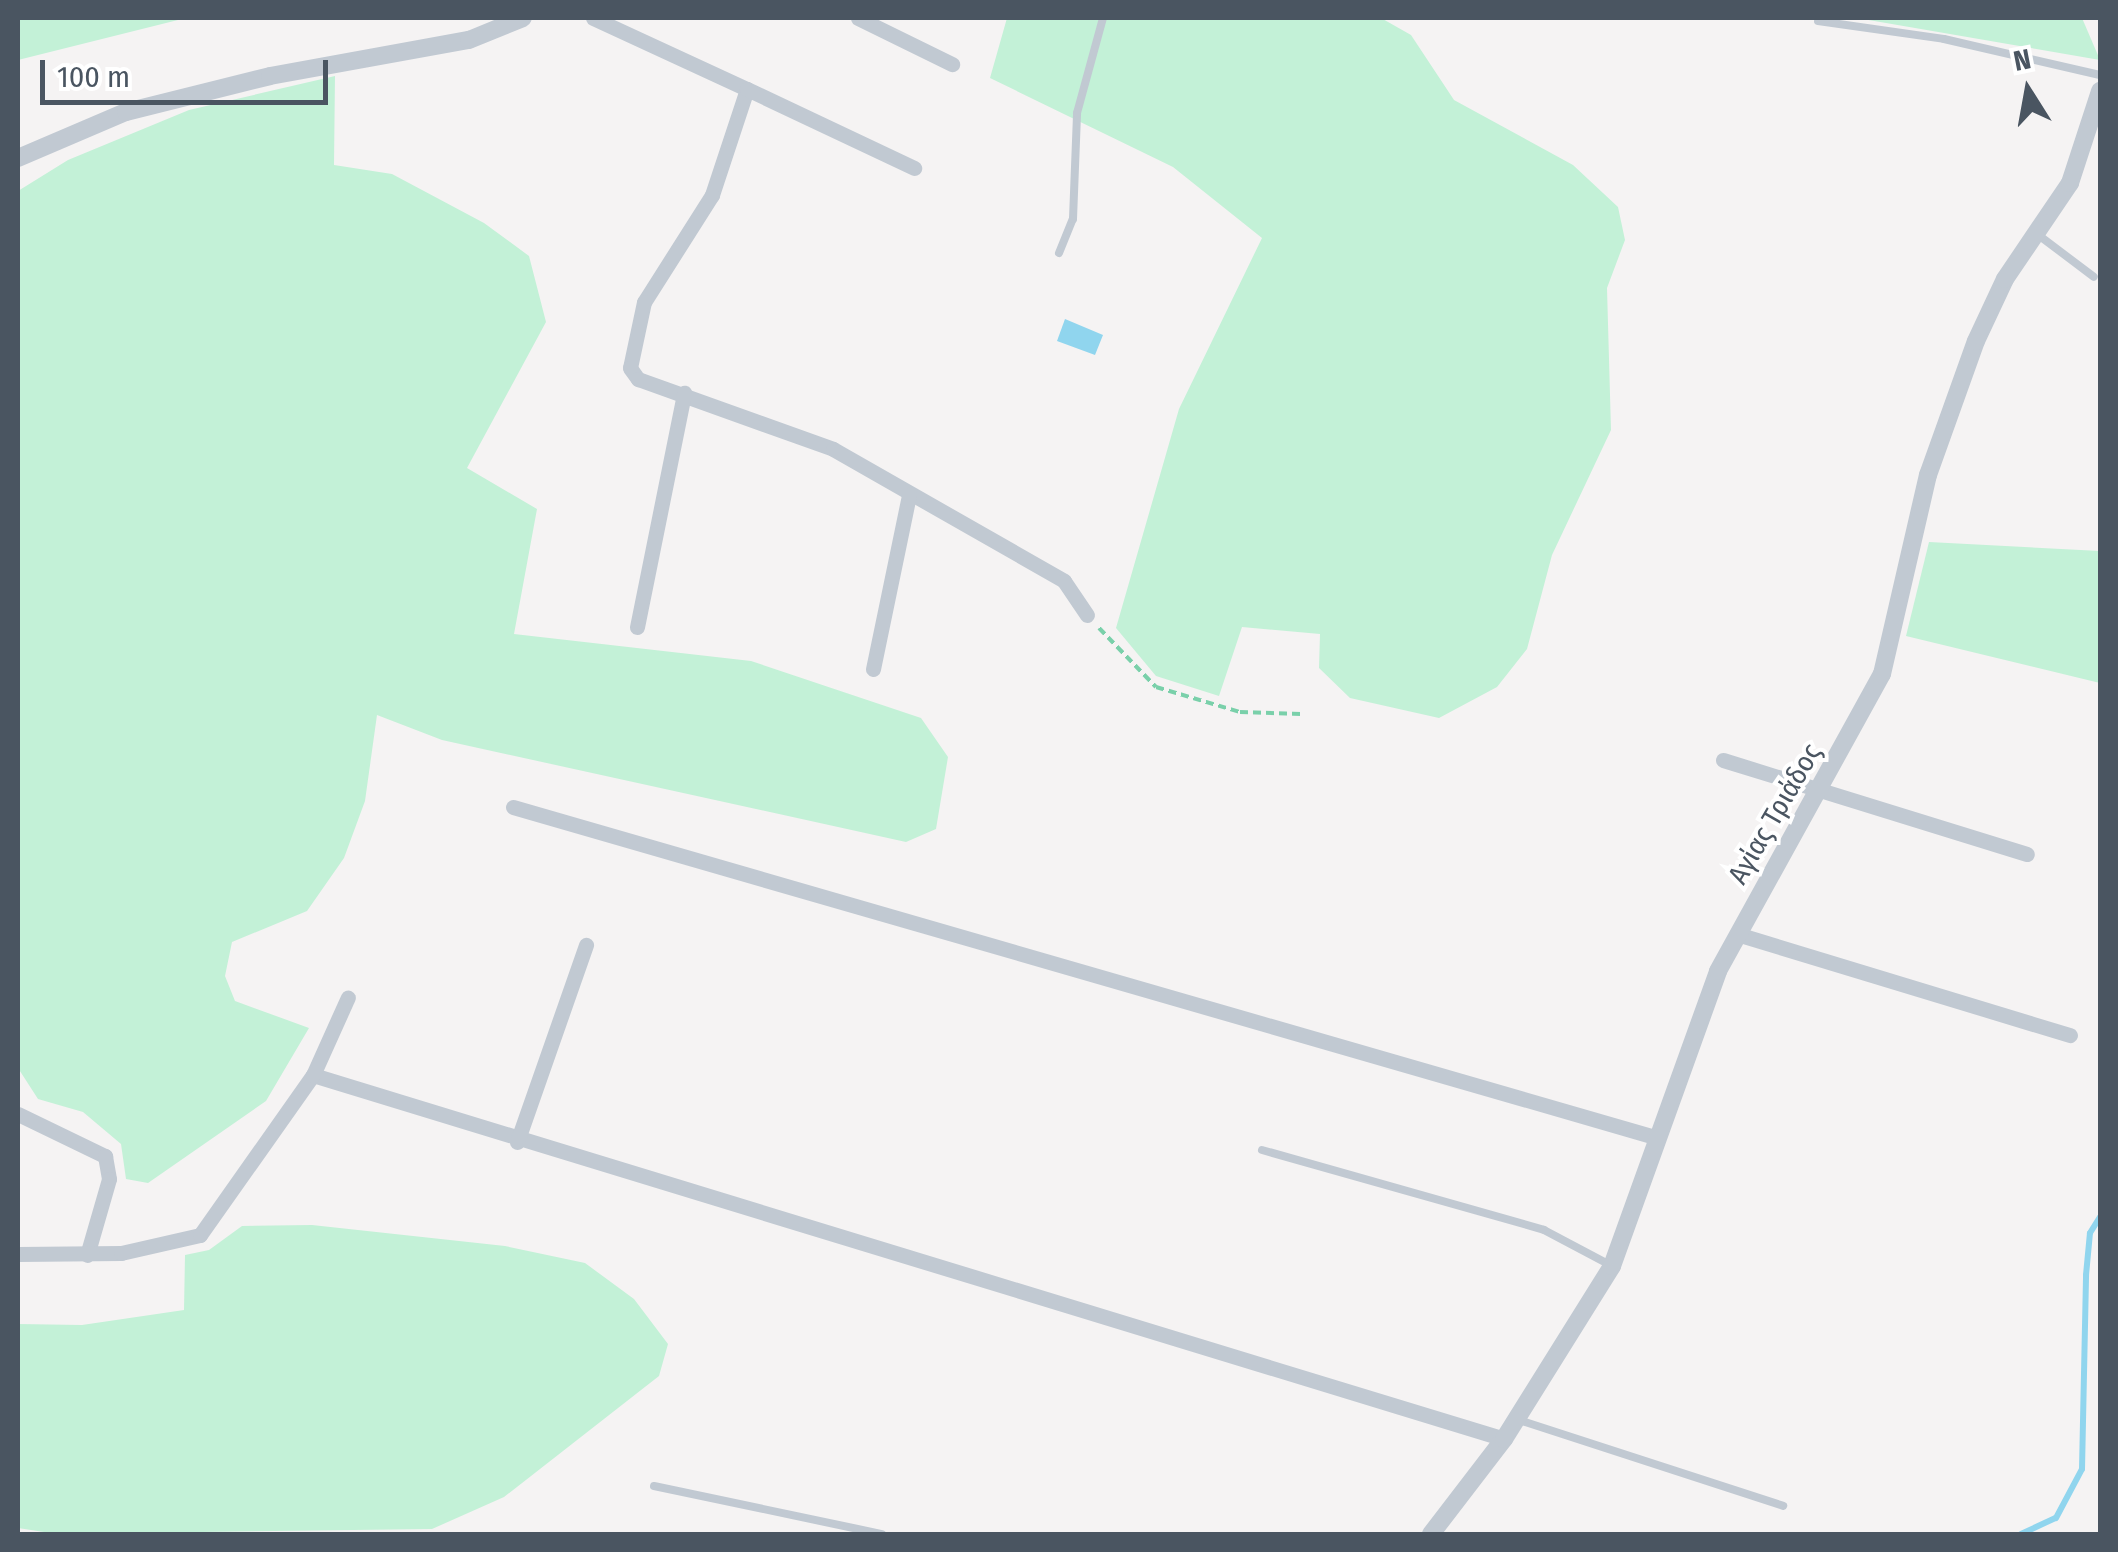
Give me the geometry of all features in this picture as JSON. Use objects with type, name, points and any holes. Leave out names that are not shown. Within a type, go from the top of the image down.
[{"type":"street","points":[[18,158],[126,112],[270,76],[470,40],[523,18]]},
{"type":"street","points":[[593,18],[914,168]]},
{"type":"street","points":[[858,18],[952,64]]},
{"type":"street","points":[[747,88],[712,194],[644,302],[630,368],[638,378],[834,449],[1064,581],[1087,615]]},
{"type":"street","name":"Αγίας Τριάδος","points":[[1431,1534],[1504,1438],[1612,1266],[1695,1024],[1737,934],[1822,791],[1882,674],[1928,474],[1976,341],[2005,278],[2037,234],[2084,154],[2100,91]]},
{"type":"street","points":[[637,627],[684,393]]},
{"type":"street","points":[[874,670],[909,494]]},
{"type":"street","points":[[1723,760],[2027,854]]},
{"type":"street","points":[[513,807],[1658,1138]]},
{"type":"street","points":[[1737,934],[2070,1035]]},
{"type":"street","points":[[517,1142],[586,945]]},
{"type":"street","points":[[18,1254],[87,1254],[174,1245],[200,1235],[313,1075],[348,996]]},
{"type":"street","points":[[313,1075],[517,1142],[1504,1438]]},
{"type":"street","points":[[18,1114],[106,1156],[110,1179],[87,1254]]},
{"type":"lane","points":[[1059,253],[1073,220],[1077,113],[1103,18]]},
{"type":"lane","points":[[1818,21],[1944,39],[2100,75]]},
{"type":"lane","points":[[2037,234],[2094,277]]},
{"type":"lane","points":[[1262,1150],[1544,1230],[1612,1266]]},
{"type":"lane","points":[[1516,1419],[1783,1506]]},
{"type":"lane","points":[[654,1486],[882,1534]]},
{"type":"path","points":[[1087,615],[1156,686],[1240,712],[1300,714]]},
{"type":"green space","points":[[18,18],[186,18],[18,60]]},
{"type":"green space","points":[[1007,18],[1381,18],[1411,35],[1454,100],[1573,165],[1618,207],[1625,240],[1607,288],[1611,430],[1552,555],[1527,649],[1497,687],[1439,718],[1350,698],[1319,668],[1320,634],[1242,627],[1219,696],[1156,676],[1116,628],[1179,409],[1262,238],[1173,167],[990,78]]},
{"type":"green space","points":[[1857,18],[2082,18],[2100,60]]},
{"type":"green space","points":[[335,76],[334,165],[392,174],[484,223],[529,256],[546,322],[467,468],[537,509],[514,634],[751,661],[921,718],[948,757],[936,829],[906,842],[442,740],[377,715],[365,801],[344,858],[307,911],[232,942],[225,976],[235,1001],[309,1028],[266,1101],[148,1183],[126,1179],[121,1144],[83,1112],[38,1099],[18,1068],[18,191],[68,160],[189,110]]},
{"type":"green space","points":[[1929,542],[2100,551],[2100,683],[1906,636]]},
{"type":"green space","points":[[312,1225],[505,1246],[585,1263],[634,1299],[668,1344],[659,1376],[504,1497],[432,1529],[57,1534],[18,1528],[18,1324],[82,1325],[184,1310],[185,1255],[209,1250],[242,1226]]},
{"type":"water","points":[[1065,319],[1103,335],[1095,355],[1057,341]]},
{"type":"waterway","points":[[2021,1534],[2056,1518],[2082,1469],[2086,1275],[2090,1233],[2100,1217]]}]
